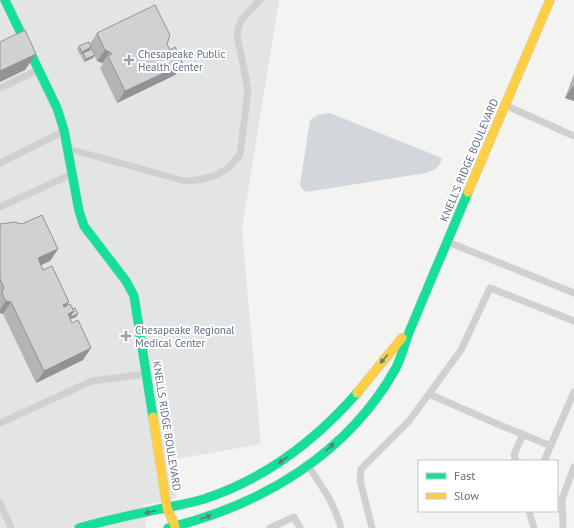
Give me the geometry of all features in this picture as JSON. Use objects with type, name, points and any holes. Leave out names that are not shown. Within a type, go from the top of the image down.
[{"type":"street","name":"KNELLS RIDGE BOULEVARD","points":[[5,0],[57,108],[64,130],[79,211],[84,226],[126,281],[134,296],[167,508],[173,527]]},
{"type":"street","name":"KNELL'S RIDGE BOULEVARD","points":[[79,528],[129,519],[202,500],[302,458],[323,454],[346,432],[382,390],[396,368],[410,329],[550,0]]},
{"type":"street","name":"KNELL'S RIDGE BOULEVARD","points":[[173,527],[202,519],[256,498],[278,486],[302,458],[308,442],[348,402],[410,329]]},
{"type":"lane","points":[[67,149],[185,181],[198,180],[214,176],[227,169],[240,154],[248,90],[237,35],[242,19],[260,0]]},
{"type":"lane","points":[[0,88],[38,70]]},
{"type":"lane","points":[[506,105],[574,136]]},
{"type":"lane","points":[[0,163],[64,130]]},
{"type":"lane","points":[[0,207],[72,174]]},
{"type":"lane","points":[[448,242],[574,293]]},
{"type":"lane","points":[[372,528],[360,480],[361,470],[409,422],[462,350],[490,288],[574,321]]},
{"type":"lane","points":[[0,423],[92,381],[146,374]]},
{"type":"lane","points":[[544,460],[574,392]]},
{"type":"lane","points":[[429,394],[551,446]]},
{"type":"lane","points":[[516,460],[514,455],[522,434]]},
{"type":"lane","points":[[302,458],[328,496],[336,511],[341,528]]},
{"type":"lane","points":[[563,528],[562,499],[574,467]]},
{"type":"lane","points":[[0,503],[11,528]]},
{"type":"lane","points":[[529,512],[534,528]]},
{"type":"lane","points":[[270,528],[294,517],[300,528]]},
{"type":"shaded area","name":"Chesapeake Regional Medical Center","points":[[0,0],[279,0],[242,229],[261,444],[171,460],[176,498],[143,505],[146,528],[0,528]]},
{"type":"shaded area","points":[[330,113],[442,158],[440,164],[432,171],[426,173],[306,192],[300,185],[310,120],[318,115]]},
{"type":"building","name":"Chesapeake Public Health Center","points":[[155,5],[170,35],[167,44],[170,50],[175,47],[183,64],[125,91],[108,56],[112,54],[105,50],[97,33]]},
{"type":"building","points":[[25,30],[36,54],[0,71],[0,42]]},
{"type":"building","points":[[89,42],[91,47],[82,52],[79,46]]},
{"type":"building","points":[[92,49],[95,55],[86,59],[83,53]]},
{"type":"building","points":[[42,215],[58,249],[38,258],[43,270],[52,266],[69,302],[63,305],[64,307],[70,304],[74,311],[68,314],[72,323],[78,320],[91,348],[44,371],[11,302],[6,301],[4,298],[2,292],[4,288],[0,279],[0,224],[17,222],[18,224],[22,224]]},
{"type":"building","points":[[75,308],[78,314],[71,317],[74,311],[72,309]]},
{"type":"traffic: fast","points":[[5,0],[57,108],[64,130],[79,211],[84,226],[126,281],[134,296],[153,417]]},
{"type":"traffic: fast","points":[[168,528],[203,518],[237,505],[269,490],[299,472],[328,450],[353,426],[376,399],[396,368],[411,328],[468,192]]},
{"type":"traffic: fast","points":[[79,528],[200,500],[226,491],[248,481],[288,456],[306,442],[341,411],[357,393]]},
{"type":"traffic: slow","points":[[468,192],[550,0]]},
{"type":"traffic: slow","points":[[357,393],[402,338]]},
{"type":"traffic: slow","points":[[153,417],[167,508],[175,526]]},
{"type":"place","name":"Chesapeake Public Health Center","points":[[129,60]]},
{"type":"place","name":"Chesapeake Regional Medical Center","points":[[126,336]]}]
